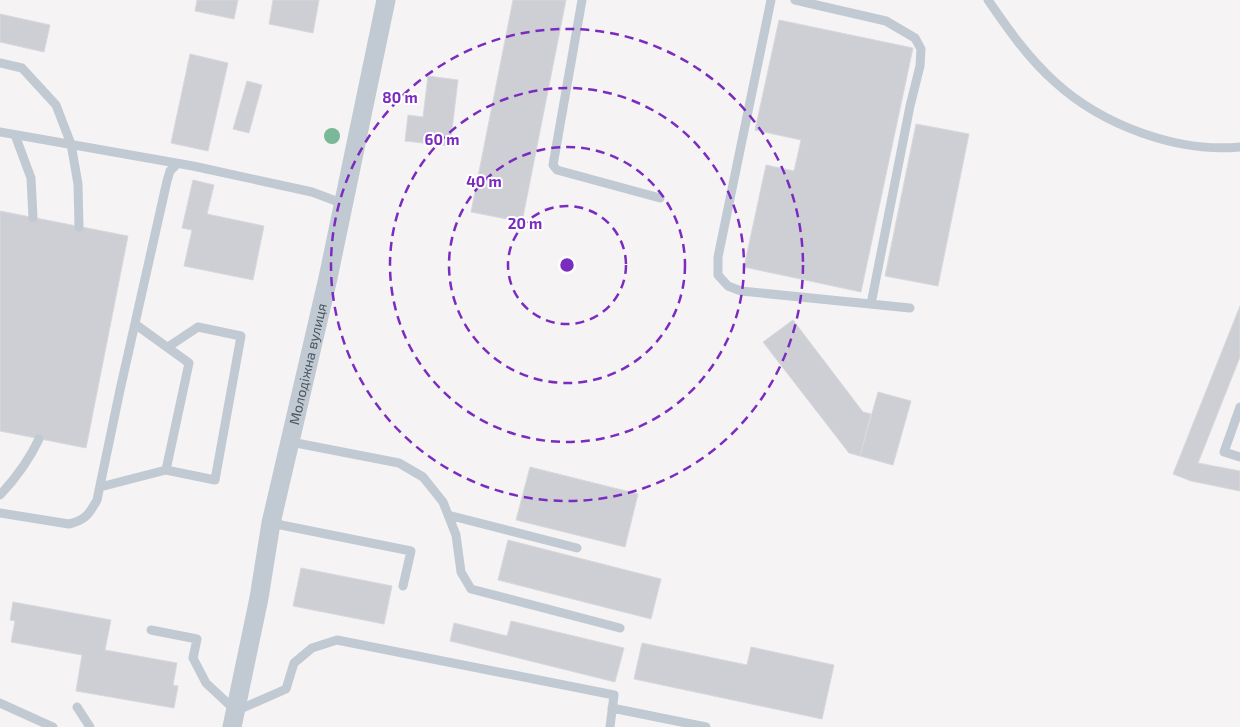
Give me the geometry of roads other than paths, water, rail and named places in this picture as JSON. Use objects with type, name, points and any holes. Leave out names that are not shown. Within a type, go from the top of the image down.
[{"type":"street","name":"Молодіжна вулиця","points":[[234,719],[259,598],[271,523],[344,204],[386,0]]},
{"type":"lane","points":[[582,0],[553,165],[557,170],[660,198]]},
{"type":"lane","points":[[771,0],[718,258],[718,274],[728,286],[741,291],[910,308]]},
{"type":"lane","points":[[795,0],[886,20],[915,38],[921,49],[920,66],[910,106],[871,304]]},
{"type":"lane","points":[[988,0],[1024,50],[1040,67],[1077,100],[1097,112],[1152,137],[1180,144],[1204,148],[1240,147]]},
{"type":"lane","points":[[0,63],[22,68],[56,105],[71,144],[78,184],[79,227]]},
{"type":"lane","points":[[0,132],[177,164],[312,192],[344,204]]},
{"type":"lane","points":[[14,134],[31,178],[34,218]]},
{"type":"lane","points":[[0,513],[69,524],[80,521],[88,515],[97,500],[167,181],[170,171],[177,164]]},
{"type":"lane","points":[[135,324],[189,363],[166,470]]},
{"type":"lane","points":[[100,486],[166,470],[215,480],[241,336],[198,327],[168,347]]},
{"type":"lane","points":[[1240,407],[1224,452],[1240,457]]},
{"type":"lane","points":[[0,494],[15,479],[29,460],[39,438]]},
{"type":"lane","points":[[291,442],[399,463],[423,478],[443,502],[456,535],[461,572],[471,589],[620,628]]},
{"type":"lane","points":[[448,515],[577,548]]},
{"type":"lane","points":[[271,523],[410,551],[403,586]]},
{"type":"lane","points":[[152,630],[197,639],[193,658],[206,683],[234,719],[286,689],[294,663],[312,648],[336,640],[614,695],[610,727]]},
{"type":"lane","points":[[0,703],[53,727]]},
{"type":"lane","points":[[77,706],[90,727]]},
{"type":"lane","points":[[612,708],[706,727]]}]
